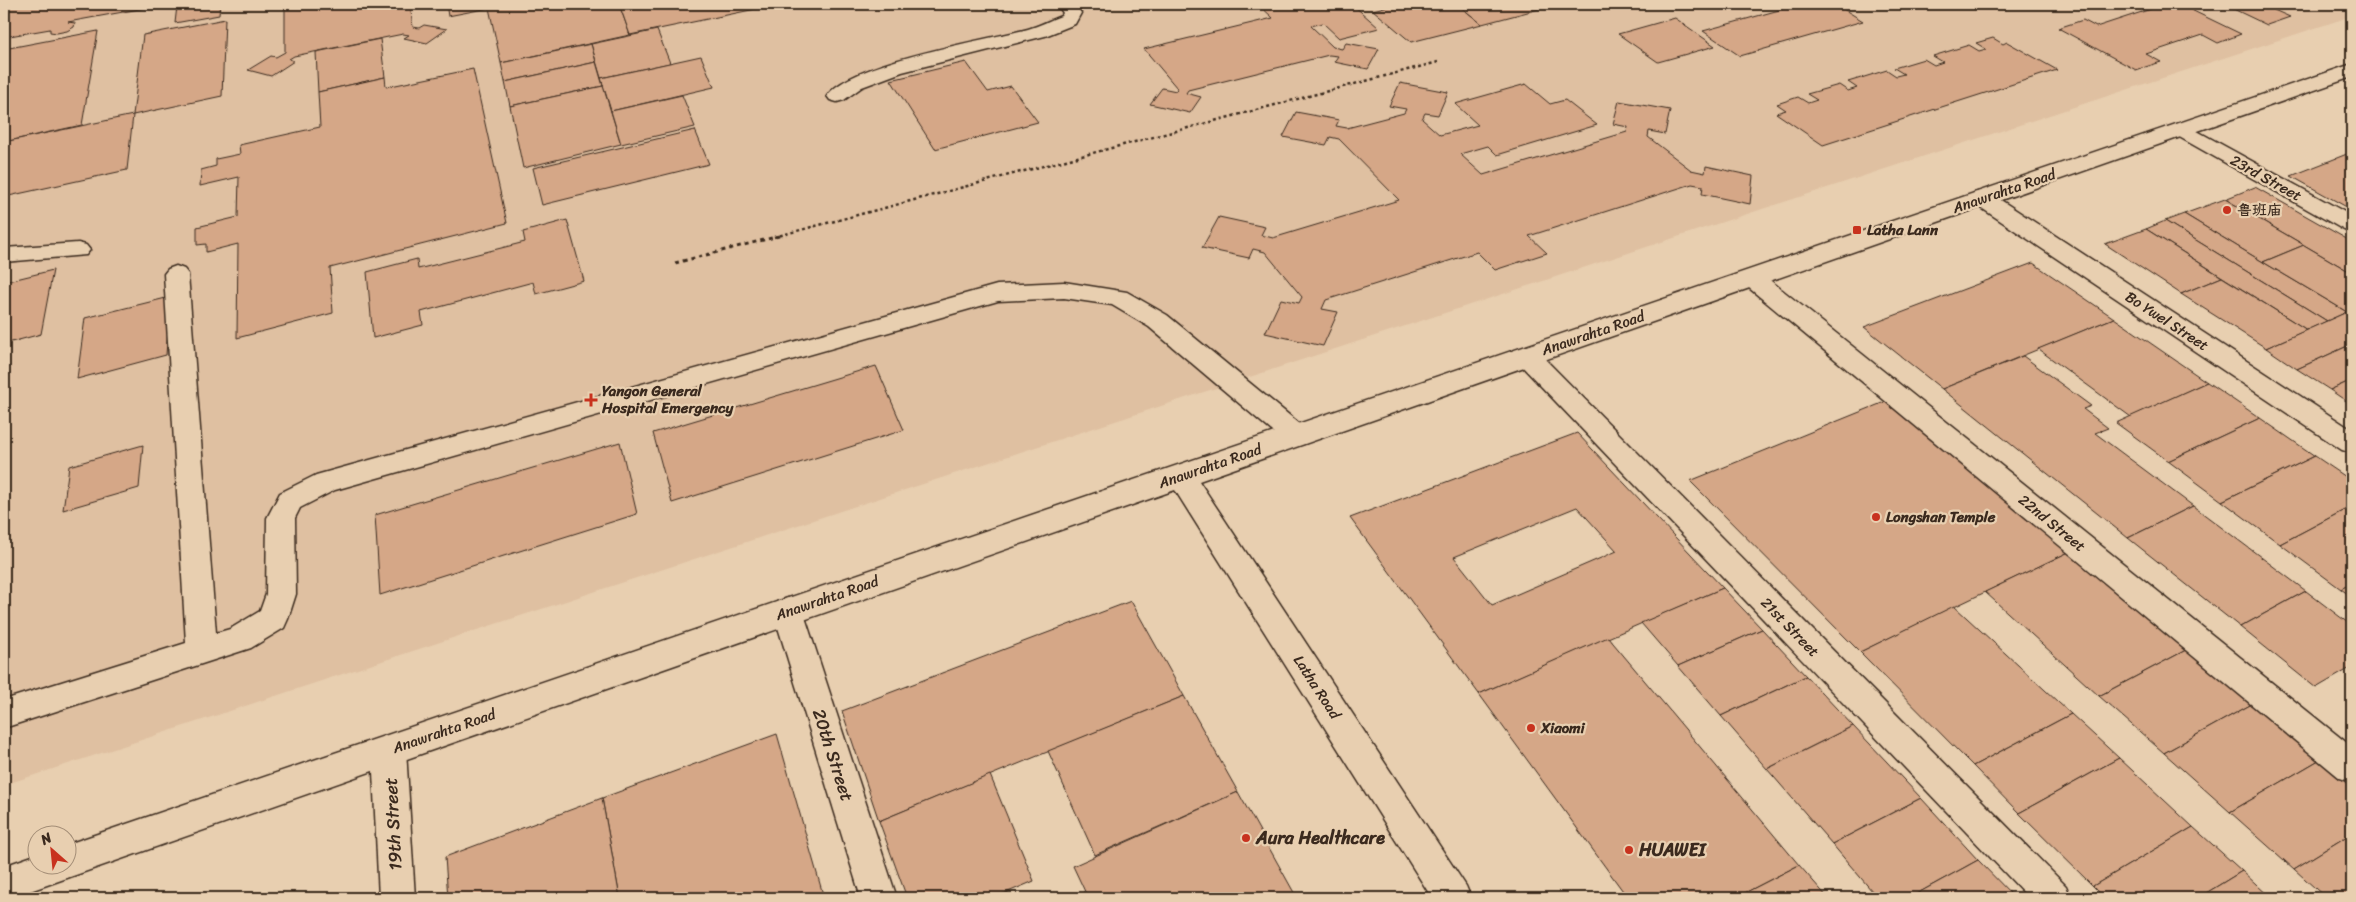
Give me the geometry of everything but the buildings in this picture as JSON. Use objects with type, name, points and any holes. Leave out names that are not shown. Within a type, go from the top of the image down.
[{"type":"main road","points":[[837,96],[855,83],[896,68],[1038,32],[1068,20],[1072,13],[1066,4]]},
{"type":"main road","name":"Anawrahta Road","points":[[78,858],[2351,71]]},
{"type":"main road","name":"23rd Street","points":[[2181,130],[2352,225]]},
{"type":"main road","name":"Bo Ywel Street","points":[[1982,198],[2352,443]]},
{"type":"main road","points":[[4,255],[78,250]]},
{"type":"main road","points":[[176,274],[202,651]]},
{"type":"main road","name":"22nd Street","points":[[1752,278],[2352,767]]},
{"type":"main road","points":[[4,714],[240,639],[273,619],[281,594],[281,518],[290,501],[326,482],[997,293],[1064,290],[1118,298],[1158,321],[1296,436]]},
{"type":"main road","name":"21st Street","points":[[1527,356],[2054,898]]},
{"type":"main road","name":"Latha Road","points":[[1181,476],[1453,898]]},
{"type":"main road","name":"20th Street","points":[[788,611],[879,898]]},
{"type":"main road","name":"19th Street","points":[[389,750],[397,898]]},
{"type":"main road","points":[[4,884],[31,874]]},
{"type":"path","points":[[675,263],[1438,62]]},
{"type":"shaded area","name":"Yangon General Hospital Emergency","points":[[4,4],[2352,4],[2352,16],[4,785]]},
{"type":"place","name":"鲁班庙","points":[[2227,210]]},
{"type":"place","name":"Latha Lann","points":[[1857,230]]},
{"type":"place","name":"Yangon General Hospital Emergency","points":[[591,400]]},
{"type":"place","name":"Longshan Temple","points":[[1876,517]]},
{"type":"place","name":"Xiaomi","points":[[1531,728]]},
{"type":"place","name":"Aura Healthcare","points":[[1246,838]]},
{"type":"place","name":"HUAWEI","points":[[1629,850]]}]
